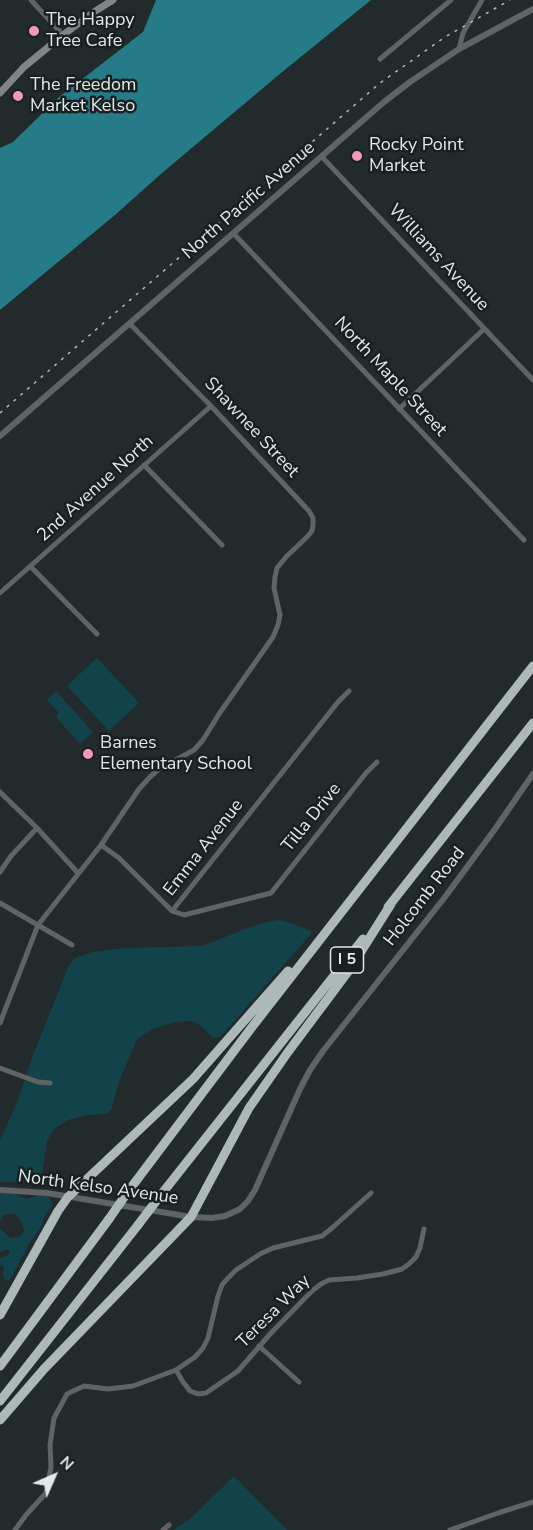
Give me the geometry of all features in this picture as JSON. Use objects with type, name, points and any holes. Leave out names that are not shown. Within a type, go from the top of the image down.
[{"type":"highway","name":"I 5","points":[[0,1366],[252,1027],[533,666]]},
{"type":"highway","name":"I 5","points":[[0,1401],[533,723]]},
{"type":"highway","points":[[0,1420],[44,1369],[191,1217],[249,1108],[350,969],[391,904]]},
{"type":"highway","points":[[0,1315],[68,1197],[207,1064],[344,909]]},
{"type":"main road","points":[[0,93],[24,67],[93,12],[113,0]]},
{"type":"street","points":[[31,0],[63,35]]},
{"type":"street","points":[[380,59],[451,0]]},
{"type":"street","points":[[459,49],[463,33],[482,0]]},
{"type":"street","name":"North Pacific Avenue","points":[[0,436],[384,102],[459,49],[533,9]]},
{"type":"street","name":"Williams Avenue","points":[[322,157],[533,380]]},
{"type":"street","name":"North Maple Street","points":[[234,234],[524,540]]},
{"type":"street","name":"Shawnee Street","points":[[101,845],[139,789],[151,776],[159,769],[194,750],[203,740],[273,637],[280,615],[274,588],[277,568],[312,531],[313,525],[313,518],[309,511],[211,406],[130,324]]},
{"type":"street","points":[[399,409],[484,329]]},
{"type":"street","name":"2nd Avenue North","points":[[0,593],[211,406]]},
{"type":"street","points":[[144,465],[222,545]]},
{"type":"street","points":[[31,567],[97,634]]},
{"type":"street","name":"Emma Avenue","points":[[172,911],[349,691]]},
{"type":"street","name":"Tilla Drive","points":[[172,911],[184,915],[271,893],[377,762]]},
{"type":"street","name":"Holcomb Road","points":[[191,1217],[225,1216],[240,1209],[248,1201],[310,1070],[330,1041],[445,897],[533,774]]},
{"type":"street","points":[[0,792],[78,873]]},
{"type":"street","points":[[0,872],[11,856],[37,828]]},
{"type":"street","points":[[0,1023],[38,925],[101,845],[119,858],[172,911]]},
{"type":"street","points":[[0,903],[72,945]]},
{"type":"street","points":[[0,1068],[38,1082],[50,1083]]},
{"type":"street","name":"North Kelso Avenue","points":[[0,1190],[68,1197],[191,1217]]},
{"type":"street","points":[[15,1530],[46,1493],[51,1467],[50,1445],[54,1418],[67,1394],[84,1386],[108,1389],[134,1386],[176,1370],[195,1357],[203,1348],[208,1338],[222,1285],[231,1274],[273,1248],[322,1236],[371,1193]]},
{"type":"street","name":"Teresa Way","points":[[176,1370],[190,1391],[198,1394],[206,1393],[238,1371],[270,1333],[321,1284],[329,1280],[382,1274],[402,1269],[409,1264],[416,1257],[420,1248],[424,1229]]},
{"type":"street","points":[[259,1346],[299,1382]]},
{"type":"street","points":[[450,1530],[533,1502]]},
{"type":"street","points":[[163,1530],[169,1525]]},
{"type":"shaded area","points":[[156,0],[371,0],[0,310],[0,148],[13,142],[59,97],[143,32]]},
{"type":"shaded area","points":[[97,658],[139,703],[109,731],[67,686]]},
{"type":"shaded area","points":[[56,691],[93,732],[80,744],[56,717],[59,713],[47,700]]},
{"type":"shaded area","points":[[278,920],[311,931],[311,934],[220,1037],[213,1038],[193,1021],[175,1022],[143,1035],[136,1041],[119,1082],[112,1108],[107,1114],[87,1115],[68,1120],[54,1129],[47,1141],[42,1173],[36,1182],[0,1182],[0,1140],[18,1100],[33,1055],[69,965],[75,958],[92,952],[125,948],[202,946],[258,924]]},
{"type":"shaded area","points":[[0,1193],[15,1194],[27,1199],[41,1194],[49,1197],[52,1202],[42,1225],[8,1281],[4,1279],[4,1267],[0,1266],[0,1258],[8,1255],[10,1250],[0,1252],[0,1228],[12,1238],[20,1236],[24,1231],[18,1217],[14,1214],[5,1214],[0,1221]]},
{"type":"shaded area","points":[[234,1476],[287,1530],[173,1530],[189,1520]]},
{"type":"railway","points":[[0,413],[380,83],[445,37],[510,0]]},
{"type":"place","name":"The Happy Tree Cafe","points":[[34,31]]},
{"type":"place","name":"The Freedom Market Kelso","points":[[18,96]]},
{"type":"place","name":"Rocky Point Market","points":[[357,156]]},
{"type":"place","name":"Barnes Elementary School","points":[[88,754]]}]
